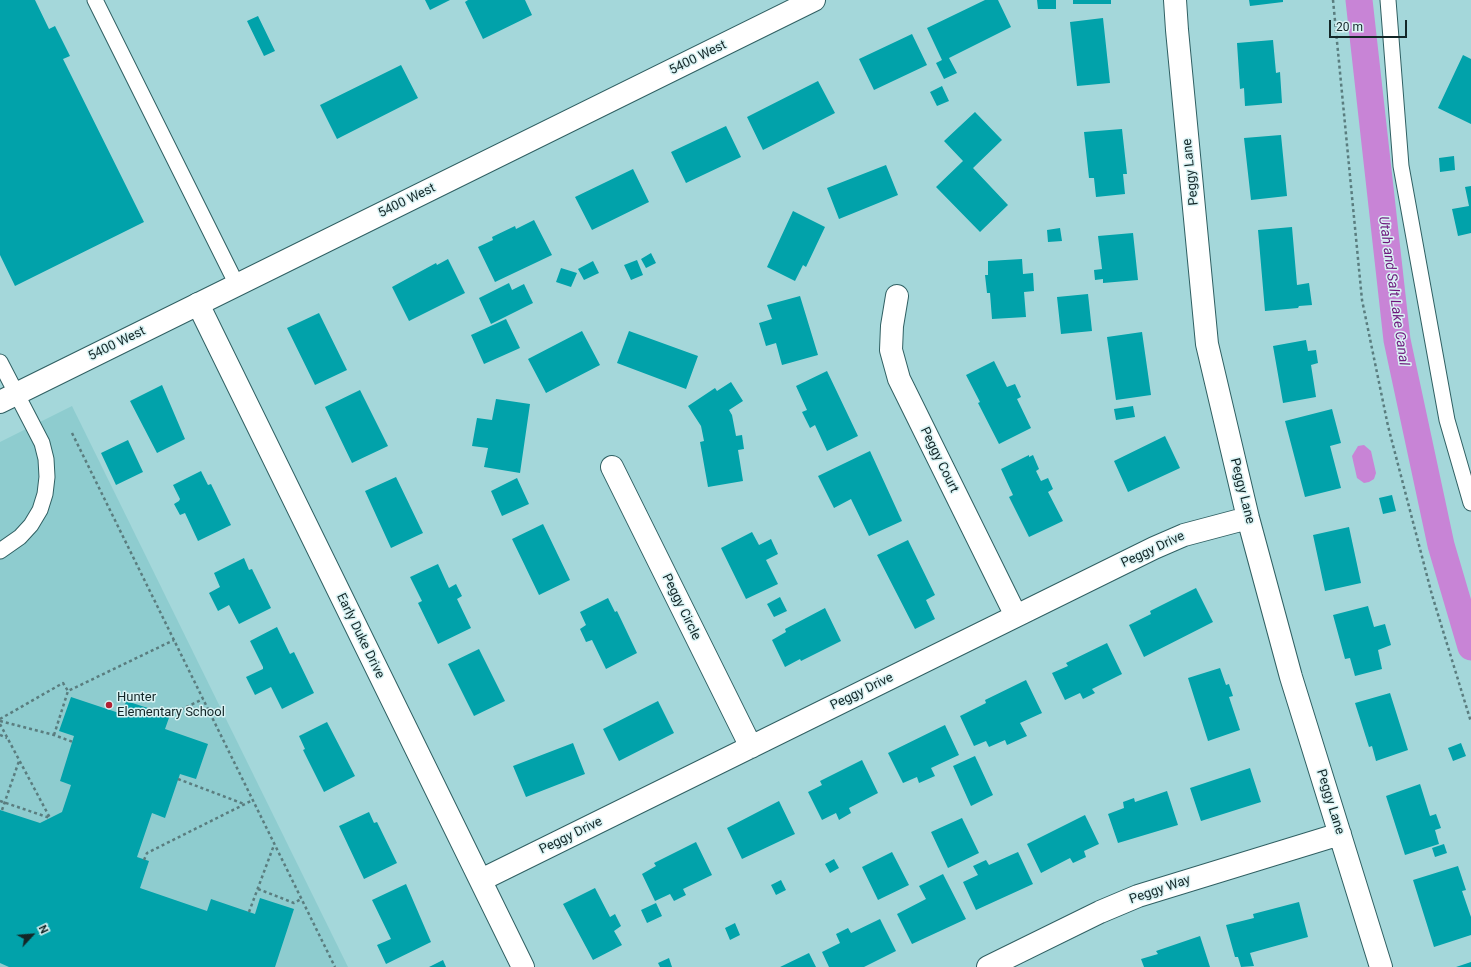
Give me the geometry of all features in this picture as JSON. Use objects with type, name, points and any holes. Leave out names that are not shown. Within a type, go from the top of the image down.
[{"type":"street","name":"5400 West","points":[[8,398],[814,0]]},
{"type":"street","name":"Peggy Lane","points":[[1176,0],[1177,38],[1207,344],[1248,518],[1291,677],[1381,967]]},
{"type":"street","name":"Peggy Court","points":[[897,296],[892,326],[891,350],[899,379],[1016,616]]},
{"type":"street","name":"Early Duke Drive","points":[[198,304],[523,967]]},
{"type":"street","name":"Peggy Circle","points":[[612,466],[751,747]]},
{"type":"street","name":"Peggy Drive","points":[[481,880],[1016,616],[1184,535],[1248,518]]},
{"type":"street","name":"Peggy Way","points":[[988,967],[1100,912],[1138,896],[1340,834]]},
{"type":"lane","points":[[95,0],[237,285]]},
{"type":"lane","points":[[1388,0],[1401,166],[1447,420],[1471,503]]},
{"type":"lane","points":[[0,362],[8,398],[42,443],[48,477],[40,510],[31,524],[20,538],[0,551]]},
{"type":"path","points":[[1333,0],[1362,300],[1388,426],[1432,595],[1471,722]]},
{"type":"path","points":[[72,433],[335,967]]},
{"type":"path","points":[[54,735],[68,691],[174,640]]},
{"type":"path","points":[[0,720],[63,683],[68,691]]},
{"type":"path","points":[[170,715],[203,699]]},
{"type":"path","points":[[0,720],[54,735],[73,742]]},
{"type":"path","points":[[0,724],[50,818],[0,801]]},
{"type":"path","points":[[0,735],[7,738]]},
{"type":"path","points":[[2,810],[19,760]]},
{"type":"path","points":[[178,780],[245,804]]},
{"type":"path","points":[[144,860],[147,853],[253,800]]},
{"type":"path","points":[[249,912],[274,844]]},
{"type":"path","points":[[258,890],[294,903],[301,899]]},
{"type":"shaded area","name":"Hunter Elementary School","points":[[72,406],[348,967],[0,967],[0,442]]},
{"type":"shaded area","points":[[1364,445],[1371,451],[1376,473],[1374,479],[1364,483],[1357,478],[1352,456],[1358,446]]},
{"type":"building","points":[[0,0],[35,0],[49,29],[55,26],[70,56],[63,59],[144,222],[15,286],[0,255]]},
{"type":"building","points":[[425,0],[450,0],[430,10]]},
{"type":"building","points":[[468,0],[525,0],[532,15],[483,39],[465,2]]},
{"type":"building","points":[[985,0],[998,0],[1011,27],[949,58],[957,73],[944,79],[936,63],[942,60],[927,28]]},
{"type":"building","points":[[1037,0],[1056,0],[1056,9],[1038,9]]},
{"type":"building","points":[[1073,0],[1111,0],[1111,4],[1073,4]]},
{"type":"building","points":[[1249,0],[1283,0],[1283,2],[1250,6]]},
{"type":"building","points":[[258,16],[275,51],[264,56],[247,21]]},
{"type":"building","points":[[1103,18],[1110,83],[1077,86],[1070,22]]},
{"type":"building","points":[[912,34],[927,65],[874,90],[859,59]]},
{"type":"building","points":[[1273,40],[1276,73],[1280,72],[1282,103],[1245,106],[1244,88],[1240,89],[1237,43]]},
{"type":"building","points":[[1463,55],[1471,59],[1471,124],[1438,108]]},
{"type":"building","points":[[401,65],[418,98],[337,139],[320,105]]},
{"type":"building","points":[[818,81],[835,113],[763,150],[747,117]]},
{"type":"building","points":[[942,86],[949,101],[937,106],[930,92]]},
{"type":"building","points":[[975,112],[1002,140],[973,168],[1008,205],[980,232],[936,187],[963,161],[944,141]]},
{"type":"building","points":[[726,126],[741,157],[686,183],[671,152]]},
{"type":"building","points":[[1122,129],[1127,174],[1123,174],[1125,194],[1096,197],[1094,178],[1089,178],[1084,132]]},
{"type":"building","points":[[1281,135],[1287,196],[1251,200],[1244,138]]},
{"type":"building","points":[[1454,156],[1455,170],[1440,172],[1439,158]]},
{"type":"building","points":[[886,165],[898,195],[839,219],[827,188]]},
{"type":"building","points":[[633,169],[649,202],[592,230],[575,197]]},
{"type":"building","points":[[1471,186],[1471,233],[1458,236],[1452,209],[1469,206],[1465,187]]},
{"type":"building","points":[[793,211],[825,227],[806,267],[803,265],[795,281],[767,267]]},
{"type":"building","points":[[534,220],[552,255],[495,282],[478,247],[493,240],[492,237],[515,226],[516,229]]},
{"type":"building","points":[[1292,227],[1297,285],[1309,283],[1312,305],[1299,306],[1298,308],[1265,311],[1258,230]]},
{"type":"building","points":[[1060,228],[1062,241],[1048,242],[1047,230]]},
{"type":"building","points":[[1133,233],[1138,280],[1103,283],[1103,279],[1095,280],[1094,270],[1102,269],[1098,236]]},
{"type":"building","points":[[651,253],[656,263],[646,268],[641,259]]},
{"type":"building","points":[[448,259],[465,293],[409,321],[392,287],[436,263],[437,265]]},
{"type":"building","points":[[1022,259],[1023,274],[1033,273],[1034,291],[1024,292],[1026,317],[992,319],[990,293],[987,293],[985,275],[988,275],[988,261]]},
{"type":"building","points":[[637,260],[643,275],[631,280],[624,265]]},
{"type":"building","points":[[593,261],[599,273],[584,280],[578,269]]},
{"type":"building","points":[[561,268],[577,273],[571,287],[556,282]]},
{"type":"building","points":[[509,283],[512,290],[524,284],[533,303],[491,324],[479,298]]},
{"type":"building","points":[[1088,294],[1092,331],[1061,334],[1057,297]]},
{"type":"building","points":[[800,296],[818,355],[782,365],[776,343],[766,346],[759,323],[772,319],[767,305]]},
{"type":"building","points":[[319,313],[347,370],[315,385],[287,328]]},
{"type":"building","points":[[506,319],[520,348],[484,364],[471,335]]},
{"type":"building","points":[[582,331],[600,365],[546,393],[528,359]]},
{"type":"building","points":[[629,331],[698,356],[686,389],[617,363]]},
{"type":"building","points":[[1142,332],[1151,395],[1116,400],[1107,337]]},
{"type":"building","points":[[1306,340],[1308,351],[1316,350],[1318,363],[1311,365],[1316,397],[1283,403],[1273,346]]},
{"type":"building","points":[[994,361],[1007,387],[1015,384],[1021,397],[1017,399],[1031,428],[999,444],[978,403],[980,402],[966,375]]},
{"type":"building","points":[[827,371],[858,436],[827,451],[815,425],[810,428],[802,412],[807,410],[796,386]]},
{"type":"building","points":[[731,382],[743,401],[729,410],[732,415],[736,436],[742,435],[744,449],[738,450],[743,481],[708,487],[700,442],[704,441],[701,426],[688,406],[715,388],[717,391]]},
{"type":"building","points":[[162,385],[185,439],[157,453],[130,401]]},
{"type":"building","points":[[360,390],[388,446],[352,463],[325,407]]},
{"type":"building","points":[[496,399],[530,404],[520,473],[484,467],[488,448],[472,446],[477,418],[492,420]]},
{"type":"building","points":[[1133,406],[1135,417],[1116,420],[1114,409]]},
{"type":"building","points":[[1332,409],[1341,443],[1330,446],[1341,488],[1305,497],[1285,421]]},
{"type":"building","points":[[1165,436],[1180,468],[1128,492],[1114,461]]},
{"type":"building","points":[[128,440],[143,472],[116,485],[101,453]]},
{"type":"building","points":[[870,451],[902,521],[869,536],[851,499],[834,508],[818,476]]},
{"type":"building","points":[[1029,455],[1029,457],[1033,455],[1039,469],[1036,471],[1041,481],[1048,478],[1053,489],[1048,492],[1063,521],[1029,537],[1009,497],[1013,495],[1001,469]]},
{"type":"building","points":[[201,471],[208,485],[211,484],[231,525],[198,541],[185,513],[180,515],[174,504],[180,499],[173,485]]},
{"type":"building","points":[[396,477],[423,533],[391,548],[365,491]]},
{"type":"building","points":[[517,478],[529,504],[502,516],[491,491]]},
{"type":"building","points":[[1392,495],[1396,511],[1383,514],[1379,498]]},
{"type":"building","points":[[543,524],[570,580],[539,595],[512,539]]},
{"type":"building","points":[[1349,527],[1361,583],[1325,591],[1313,535]]},
{"type":"building","points":[[752,532],[759,545],[771,539],[778,554],[766,560],[778,584],[746,599],[721,548]]},
{"type":"building","points":[[908,540],[935,595],[926,600],[935,619],[915,629],[877,555]]},
{"type":"building","points":[[244,558],[249,570],[252,569],[271,608],[239,624],[229,605],[218,611],[209,593],[220,587],[214,573]]},
{"type":"building","points":[[438,564],[449,588],[456,584],[462,596],[457,599],[471,628],[438,644],[418,603],[422,601],[410,577]]},
{"type":"building","points":[[1196,588],[1213,622],[1144,657],[1129,625],[1151,614],[1150,611]]},
{"type":"building","points":[[780,597],[787,611],[774,617],[767,604]]},
{"type":"building","points":[[608,598],[615,612],[617,611],[637,653],[606,669],[592,640],[586,642],[580,629],[586,625],[580,612]]},
{"type":"building","points":[[1368,606],[1374,627],[1385,624],[1391,645],[1378,650],[1382,669],[1355,676],[1350,658],[1345,659],[1333,615]]},
{"type":"building","points":[[825,608],[841,641],[801,661],[800,659],[785,667],[772,640],[786,632],[785,629]]},
{"type":"building","points":[[277,627],[290,654],[294,652],[314,693],[282,709],[271,687],[255,695],[246,677],[263,669],[250,641]]},
{"type":"building","points":[[1107,643],[1122,674],[1092,689],[1095,693],[1083,699],[1080,693],[1065,700],[1052,673],[1068,666],[1066,663]]},
{"type":"building","points":[[479,649],[505,701],[474,716],[448,664]]},
{"type":"building","points":[[1220,668],[1226,685],[1229,684],[1233,696],[1229,697],[1240,730],[1208,741],[1188,678]]},
{"type":"building","points":[[1026,680],[1042,713],[1020,723],[1027,736],[1007,745],[1005,740],[989,747],[986,741],[974,746],[960,716],[986,703],[985,700]]},
{"type":"building","points":[[1390,693],[1408,750],[1376,761],[1372,746],[1369,747],[1355,703]]},
{"type":"building","points":[[71,697],[122,714],[126,701],[170,715],[165,729],[208,744],[196,779],[180,774],[165,818],[152,813],[137,857],[149,861],[140,888],[207,911],[211,899],[255,914],[260,898],[294,909],[275,967],[9,967],[0,963],[0,810],[40,823],[62,812],[71,785],[60,781],[74,736],[59,731]]},
{"type":"building","points":[[658,701],[674,733],[619,761],[603,729]]},
{"type":"building","points":[[327,722],[355,776],[324,792],[303,750],[305,749],[299,736]]},
{"type":"building","points":[[945,725],[959,755],[931,768],[935,776],[919,783],[917,777],[903,783],[888,753]]},
{"type":"building","points":[[573,743],[585,774],[526,797],[513,766]]},
{"type":"building","points":[[1461,743],[1466,756],[1453,761],[1448,748]]},
{"type":"building","points":[[975,756],[993,795],[971,806],[953,766]]},
{"type":"building","points":[[862,760],[878,793],[849,808],[851,813],[839,820],[836,813],[822,820],[808,792],[822,785],[820,781]]},
{"type":"building","points":[[1250,768],[1261,802],[1201,821],[1190,788]]},
{"type":"building","points":[[1420,784],[1430,816],[1436,814],[1441,828],[1435,830],[1439,844],[1405,855],[1386,796]]},
{"type":"building","points":[[1167,791],[1178,825],[1118,843],[1108,814],[1124,808],[1123,802],[1134,798],[1135,802]]},
{"type":"building","points":[[779,801],[795,834],[742,859],[727,828]]},
{"type":"building","points":[[369,812],[374,823],[377,822],[397,863],[364,879],[339,826]]},
{"type":"building","points":[[1085,815],[1099,844],[1084,851],[1086,857],[1073,863],[1070,858],[1041,873],[1027,844]]},
{"type":"building","points":[[962,818],[979,853],[948,868],[931,832]]},
{"type":"building","points":[[696,842],[712,875],[683,889],[686,895],[674,901],[670,894],[655,901],[642,874],[656,866],[654,863]]},
{"type":"building","points":[[1444,844],[1447,853],[1435,857],[1432,848]]},
{"type":"building","points":[[892,852],[909,885],[878,900],[862,867]]},
{"type":"building","points":[[1018,852],[1033,884],[976,910],[963,882],[978,875],[973,866],[986,860],[989,865]]},
{"type":"building","points":[[834,859],[839,868],[830,873],[825,864]]},
{"type":"building","points":[[1458,866],[1466,890],[1462,891],[1471,917],[1471,935],[1434,947],[1413,880]]},
{"type":"building","points":[[943,874],[966,919],[912,944],[897,914],[926,899],[919,886]]},
{"type":"building","points":[[781,880],[786,890],[776,895],[771,885]]},
{"type":"building","points":[[406,884],[431,942],[386,964],[377,945],[391,939],[372,900]]},
{"type":"building","points":[[595,888],[610,917],[615,914],[621,926],[614,931],[622,945],[593,960],[563,904]]},
{"type":"building","points":[[1299,902],[1308,937],[1250,953],[1254,966],[1241,967],[1238,957],[1235,957],[1226,925],[1254,918],[1253,914]]},
{"type":"building","points":[[656,903],[662,916],[647,923],[641,910]]},
{"type":"building","points":[[880,919],[896,951],[864,967],[829,967],[822,952],[840,943],[836,934],[848,928],[851,933]]},
{"type":"building","points":[[735,923],[740,935],[730,940],[725,928]]},
{"type":"building","points":[[1200,936],[1210,967],[1144,967],[1141,959],[1158,954],[1156,951]]},
{"type":"building","points":[[809,953],[816,967],[780,967]]},
{"type":"building","points":[[669,958],[672,967],[660,967],[658,963]]},
{"type":"building","points":[[443,960],[446,967],[429,967]]},
{"type":"building","points":[[1471,962],[1471,967],[1456,967]]},
{"type":"waterway","name":"Utah and Salt Lake Canal","points":[[1359,0],[1397,340],[1441,545],[1471,647]]},
{"type":"place","name":"Hunter Elementary School","points":[[109,705]]}]
